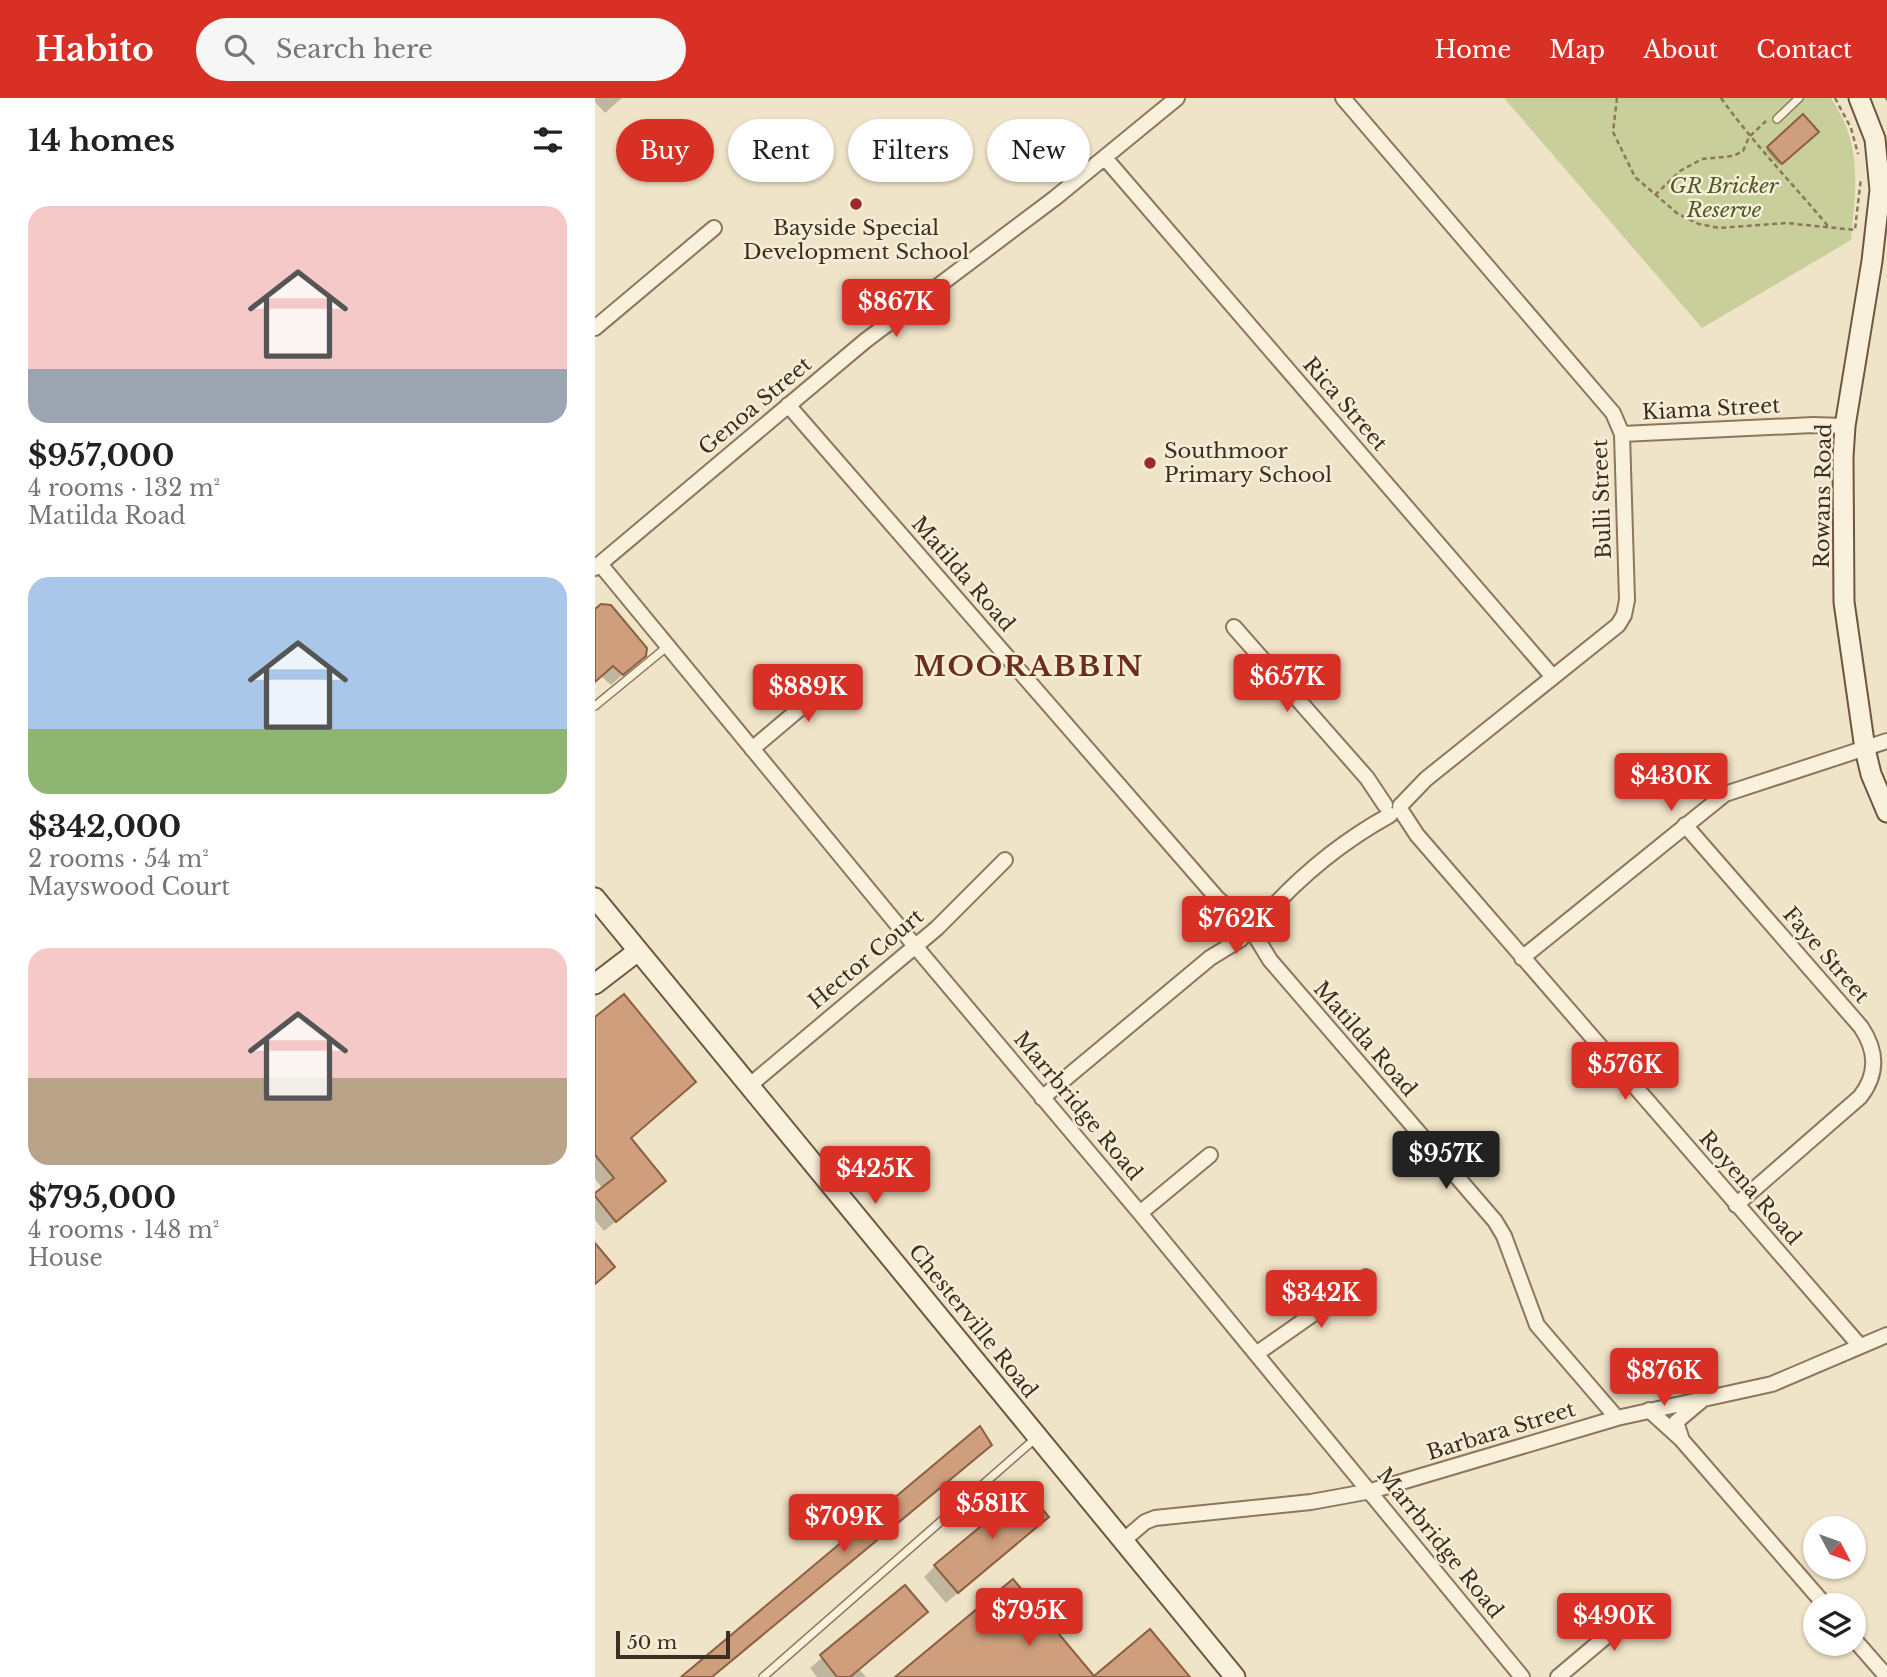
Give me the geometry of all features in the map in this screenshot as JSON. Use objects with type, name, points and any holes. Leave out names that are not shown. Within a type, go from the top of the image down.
[{"type":"main road","name":"Rowans Road","points":[[1859,98],[1875,139],[1879,184],[1877,258],[1845,426],[1844,602],[1865,749],[1871,775],[1887,812]]},
{"type":"main road","name":"Chesterville Road","points":[[595,898],[1235,1677]]},
{"type":"main road","points":[[595,984],[639,951]]},
{"type":"street","name":"Genoa Street","points":[[597,566],[865,341],[1105,158],[1177,98]]},
{"type":"street","name":"Bulli Street","points":[[1042,1098],[1273,904],[1618,625],[1625,615],[1627,600],[1622,434],[1617,419],[1343,98]]},
{"type":"street","name":"Rica Street","points":[[1105,158],[1553,677]]},
{"type":"street","points":[[595,328],[714,228]]},
{"type":"street","name":"Matilda Road","points":[[788,405],[1217,898],[1501,1230],[1533,1318],[1616,1418]]},
{"type":"street","name":"Kiama Street","points":[[1622,434],[1813,425],[1845,426]]},
{"type":"street","name":"Marrbridge Road","points":[[597,566],[668,645],[1522,1677]]},
{"type":"street","name":"Royena Road","points":[[1234,627],[1860,1346]]},
{"type":"street","points":[[752,749],[842,673]]},
{"type":"street","points":[[1522,958],[1716,799],[1736,789],[1887,741]]},
{"type":"street","name":"Faye Street","points":[[1685,825],[1861,1027],[1873,1053],[1873,1074],[1860,1097],[1737,1205]]},
{"type":"street","name":"Hector Court","points":[[750,1085],[915,946],[1005,860]]},
{"type":"street","points":[[1140,1213],[1210,1155]]},
{"type":"street","points":[[1256,1354],[1366,1277]]},
{"type":"street","name":"Barbara Street","points":[[1124,1540],[1145,1522],[1155,1518],[1275,1507],[1371,1492],[1616,1418],[1772,1384],[1887,1335]]},
{"type":"street","points":[[1681,1439],[1676,1422],[1705,1398]]},
{"type":"street","points":[[1650,1410],[1681,1439],[1815,1593]]},
{"type":"street","points":[[1558,1677],[1647,1602]]},
{"type":"street","points":[[1866,1653],[1887,1677]]},
{"type":"lane","points":[[1777,120],[1799,98]]},
{"type":"lane","points":[[595,706],[668,645]]},
{"type":"lane","points":[[762,1677],[1039,1437]]},
{"type":"path","points":[[1617,98],[1613,132],[1635,177],[1678,214],[1699,225],[1719,228],[1786,223],[1855,230],[1861,177]]},
{"type":"path","points":[[1721,98],[1749,137],[1828,226]]},
{"type":"path","points":[[1835,98],[1851,128],[1859,156]]},
{"type":"path","points":[[1655,195],[1680,171],[1702,159],[1733,156],[1743,151],[1749,137],[1772,116],[1777,120]]},
{"type":"path","points":[[1856,221],[1877,258]]},
{"type":"green space","name":"GR Bricker Reserve","points":[[1504,98],[1831,98],[1841,116],[1853,150],[1855,184],[1851,240],[1702,328]]},
{"type":"building","points":[[1803,114],[1819,132],[1782,164],[1767,147]]},
{"type":"building","points":[[601,604],[611,605],[647,648],[646,656],[623,675],[613,666],[595,682],[595,609]]},
{"type":"building","points":[[624,994],[696,1082],[631,1138],[666,1181],[616,1222],[595,1196],[595,1193],[614,1178],[595,1155],[595,1017]]},
{"type":"building","points":[[595,1243],[615,1267],[595,1284]]},
{"type":"building","points":[[980,1426],[992,1445],[712,1677],[681,1677]]},
{"type":"building","points":[[1026,1489],[1049,1517],[958,1593],[934,1565]]},
{"type":"building","points":[[1013,1579],[1094,1676],[1150,1629],[1190,1677],[895,1677]]},
{"type":"building","points":[[905,1585],[928,1612],[850,1677],[837,1677],[820,1655]]},
{"type":"place","name":"Bayside Special Development School","points":[[856,204]]},
{"type":"place","name":"Southmoor Primary School","points":[[1150,463]]},
{"type":"district","name":"MOORABBIN","points":[[1029,666]]}]
